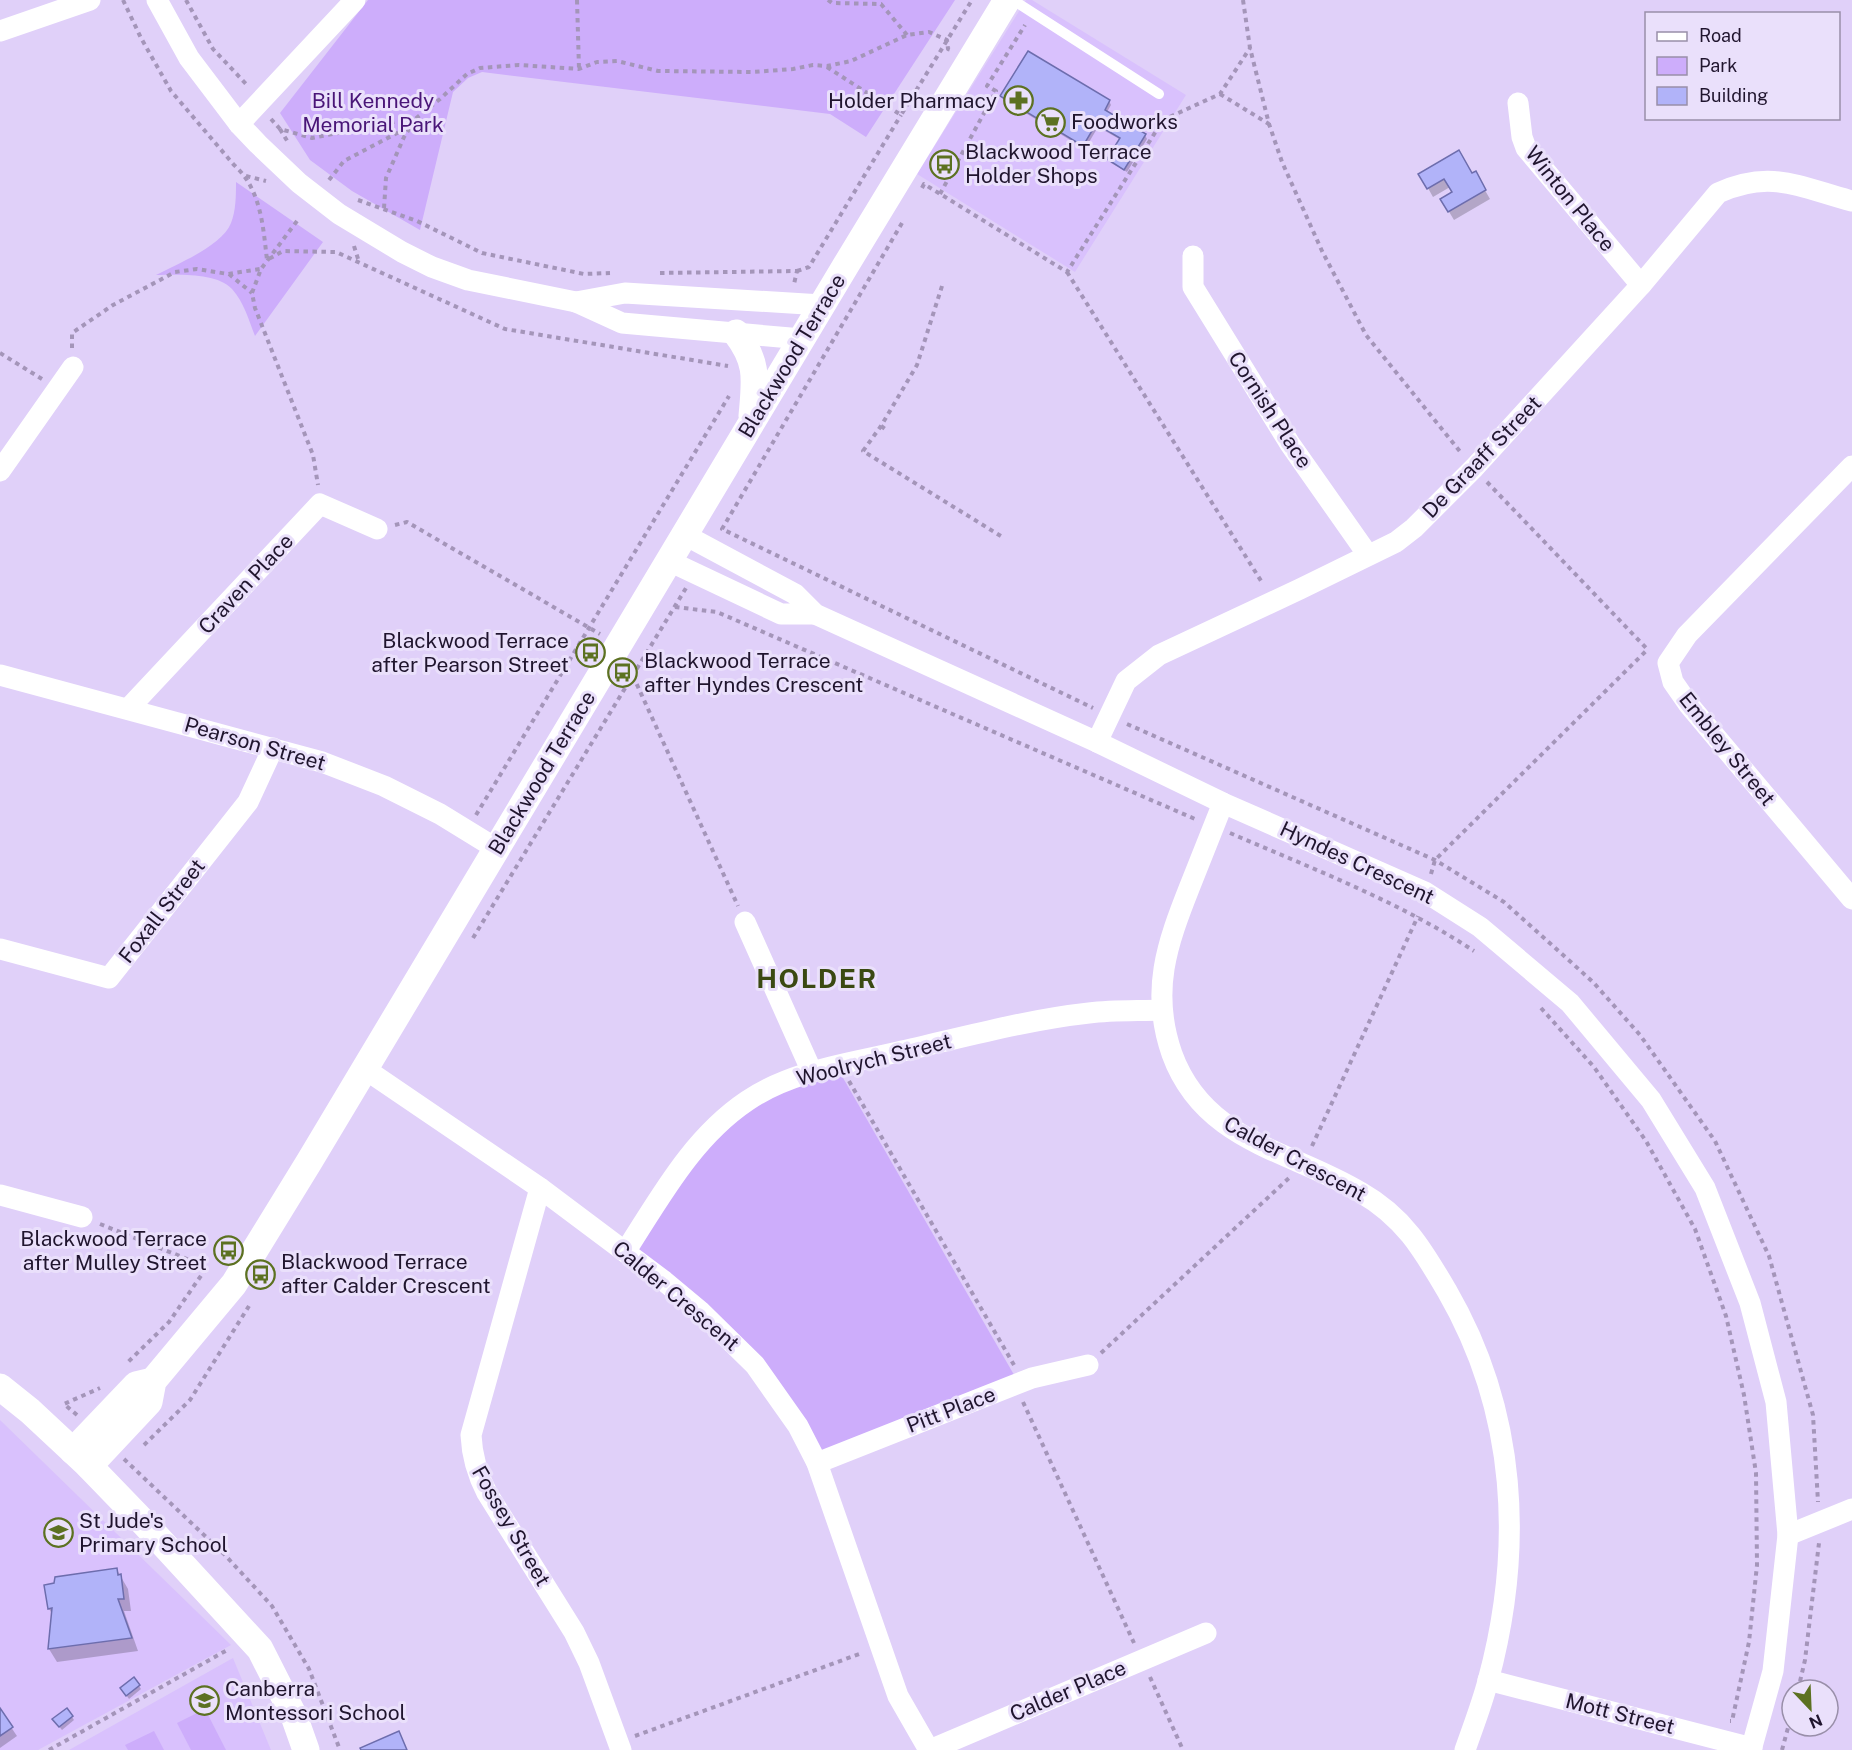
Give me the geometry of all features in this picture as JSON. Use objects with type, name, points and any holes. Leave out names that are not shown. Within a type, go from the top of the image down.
[{"type":"street","points":[[0,31],[90,0]]},
{"type":"street","points":[[157,0],[189,58],[239,124],[258,144],[307,189],[339,214],[402,252],[432,267],[468,280],[576,302],[622,323],[802,339]]},
{"type":"street","points":[[239,124],[355,0]]},
{"type":"street","name":"Blackwood Terrace","points":[[81,1458],[102,1437],[149,1402],[153,1381],[234,1284],[1007,0]]},
{"type":"street","name":"Winton Place","points":[[1518,104],[1522,137],[1526,148],[1641,285]]},
{"type":"street","name":"De Graaff Street","points":[[1097,742],[1126,681],[1158,655],[1274,602],[1396,542],[1414,528],[1473,468],[1641,285],[1718,193],[1736,185],[1777,180],[1852,201]]},
{"type":"street","name":"Cornish Place","points":[[1193,256],[1193,287],[1290,444],[1368,555]]},
{"type":"street","points":[[576,302],[625,293],[822,305]]},
{"type":"street","points":[[735,333],[750,356],[755,382],[752,423]]},
{"type":"street","points":[[0,471],[73,367]]},
{"type":"street","name":"Embley Street","points":[[1852,466],[1687,635],[1668,663],[1673,682],[1689,705],[1852,899]]},
{"type":"street","points":[[321,504],[377,529]]},
{"type":"street","name":"Craven Place","points":[[128,709],[321,504]]},
{"type":"street","name":"Hyndes Crescent","points":[[685,535],[795,594],[815,614],[1097,742],[1223,803],[1425,892],[1480,927],[1570,1003],[1651,1100],[1706,1188],[1750,1303],[1776,1402],[1788,1535],[1773,1671],[1752,1749]]},
{"type":"street","name":"Hyndes Crescent","points":[[669,561],[781,614],[815,614]]},
{"type":"street","name":"Pearson Street","points":[[0,675],[322,762],[384,786],[440,814],[496,849]]},
{"type":"street","name":"Foxall Street","points":[[0,950],[109,978],[248,802],[273,748]]},
{"type":"street","name":"Calder Crescent","points":[[1223,803],[1166,952],[1162,979],[1162,1010],[1172,1054],[1194,1093],[1212,1114],[1234,1131],[1361,1192],[1401,1221],[1426,1255],[1451,1297],[1485,1370],[1508,1468],[1510,1553],[1506,1590],[1488,1680],[1465,1750]]},
{"type":"street","points":[[745,922],[812,1072]]},
{"type":"street","name":"Woolrych Street","points":[[624,1252],[691,1152],[712,1130],[748,1100],[788,1080],[839,1065],[1049,1020],[1090,1013],[1162,1010]]},
{"type":"street","name":"Calder Crescent","points":[[365,1069],[540,1188],[700,1311],[755,1365],[798,1426],[817,1463],[898,1696],[929,1750]]},
{"type":"street","name":"Fossey Street","points":[[540,1188],[471,1435],[472,1457],[487,1493],[574,1632],[589,1663],[619,1746]]},
{"type":"street","points":[[0,1195],[82,1218]]},
{"type":"street","name":"Pitt Place","points":[[817,1463],[1019,1383],[1088,1365]]},
{"type":"street","points":[[0,1387],[81,1458],[250,1637],[260,1649],[294,1716],[306,1750]]},
{"type":"street","points":[[1788,1535],[1852,1509]]},
{"type":"street","name":"Calder Place","points":[[929,1750],[1206,1633]]},
{"type":"street","name":"Mott Street","points":[[1488,1680],[1752,1749]]},
{"type":"lane","points":[[1013,0],[1159,94]]},
{"type":"path","points":[[123,0],[141,38],[171,91],[202,129],[246,176],[257,200],[267,260]]},
{"type":"path","points":[[186,0],[191,10]]},
{"type":"path","points":[[576,0],[579,69]]},
{"type":"path","points":[[828,0],[832,3],[881,2],[907,35]]},
{"type":"path","points":[[655,273],[797,271],[809,267],[972,0]]},
{"type":"path","points":[[902,222],[722,529],[1109,716],[1435,860],[1648,649],[1473,468],[1366,335],[1322,251],[1282,162],[1269,124],[1250,48],[1243,0]]},
{"type":"path","points":[[940,194],[996,91],[987,86],[1032,12]]},
{"type":"path","points":[[320,178],[329,182],[344,161],[399,132],[467,74],[480,68],[519,65],[579,69],[597,62],[617,60],[658,71],[753,72],[793,69],[851,61],[907,35],[929,32]]},
{"type":"path","points":[[1067,272],[1163,120],[1220,94],[1250,48]]},
{"type":"path","points":[[826,66],[901,115]]},
{"type":"path","points":[[1220,94],[1269,124]]},
{"type":"path","points":[[384,208],[386,178],[404,137],[417,117]]},
{"type":"path","points":[[280,129],[291,148]]},
{"type":"path","points":[[919,194],[924,184],[1067,272],[1274,602]]},
{"type":"path","points":[[356,199],[417,220],[482,253],[584,274],[620,273]]},
{"type":"path","points":[[297,221],[261,269],[252,292],[255,308],[313,455],[321,504]]},
{"type":"path","points":[[267,260],[284,251],[336,252],[505,329],[742,368],[750,356]]},
{"type":"path","points":[[73,367],[72,333],[113,305],[175,272],[197,268],[228,274],[261,269]]},
{"type":"path","points":[[783,303],[795,282],[797,271]]},
{"type":"path","points":[[228,274],[252,292]]},
{"type":"path","points":[[942,286],[911,377],[863,451],[1004,538]]},
{"type":"path","points":[[0,353],[57,389]]},
{"type":"path","points":[[911,377],[917,381]]},
{"type":"path","points":[[466,831],[733,390]]},
{"type":"path","points":[[880,426],[888,431]]},
{"type":"path","points":[[675,607],[717,612],[1214,826],[1393,904],[1444,931],[1480,955]]},
{"type":"path","points":[[1088,1365],[1304,1165],[1418,917]]},
{"type":"path","points":[[1539,1005],[1593,1067],[1646,1141],[1695,1229],[1726,1316],[1744,1395],[1756,1473],[1757,1565],[1749,1642],[1732,1721],[1720,1724],[1716,1739]]},
{"type":"path","points":[[839,1065],[1019,1383],[1183,1750]]},
{"type":"path","points":[[82,1218],[207,1267],[169,1322],[119,1371]]},
{"type":"path","points":[[103,1387],[64,1404],[102,1437],[224,1554],[272,1606],[309,1669],[340,1750]]},
{"type":"path","points":[[49,1750],[280,1620]]},
{"type":"path","points":[[619,1746],[880,1647]]},
{"type":"shaded area","points":[[1026,0],[1032,0],[1186,95],[1075,272],[917,174]]},
{"type":"shaded area","name":"St Jude's Primary School","points":[[0,1420],[231,1645],[38,1750],[0,1750]]},
{"type":"shaded area","name":"Canberra Montessori School","points":[[233,1658],[271,1750],[69,1750]]},
{"type":"green space","name":"Bill Kennedy Memorial Park","points":[[368,0],[955,0],[866,137],[830,114],[482,72],[468,78],[453,92],[420,230],[352,191],[310,160],[280,113]]},
{"type":"green space","points":[[236,182],[323,242],[255,336],[240,300],[225,284],[206,277],[156,275],[198,254],[226,231],[234,213]]},
{"type":"green space","points":[[835,1064],[1017,1380],[820,1456],[742,1349],[628,1249],[723,1110]]},
{"type":"green space","points":[[205,1709],[226,1750],[191,1750],[177,1723]]},
{"type":"green space","points":[[154,1731],[164,1750],[128,1750],[125,1745]]},
{"type":"building","points":[[1028,51],[1110,100],[1105,110],[1146,134],[1124,170],[1107,159],[1120,138],[1096,124],[1083,146],[1000,96]]},
{"type":"building","points":[[1459,150],[1472,173],[1476,171],[1486,190],[1448,212],[1440,199],[1452,192],[1444,179],[1427,189],[1418,174]]},
{"type":"building","points":[[117,1568],[118,1575],[121,1574],[124,1599],[118,1599],[132,1638],[48,1649],[52,1608],[48,1609],[44,1585],[54,1583],[55,1577]]},
{"type":"building","points":[[134,1677],[140,1685],[126,1696],[120,1688]]},
{"type":"building","points":[[0,1708],[13,1727],[0,1736]]},
{"type":"building","points":[[67,1708],[73,1716],[59,1727],[52,1719]]},
{"type":"building","points":[[399,1731],[407,1750],[361,1750],[360,1748]]},
{"type":"place","name":"Holder Pharmacy","points":[[1018,101]]},
{"type":"place","name":"Foodworks","points":[[1050,122]]},
{"type":"place","name":"Blackwood Terrace Holder Shops","points":[[944,164]]},
{"type":"place","name":"Blackwood Terrace after Pearson Street","points":[[590,653]]},
{"type":"place","name":"Blackwood Terrace after Hyndes Crescent","points":[[623,673]]},
{"type":"place","name":"Blackwood Terrace after Mulley Street","points":[[228,1251]]},
{"type":"place","name":"Blackwood Terrace after Calder Crescent","points":[[260,1274]]},
{"type":"place","name":"St Jude's Primary School","points":[[58,1533]]},
{"type":"place","name":"Canberra Montessori School","points":[[204,1701]]},
{"type":"district","name":"HOLDER","points":[[817,979]]}]
